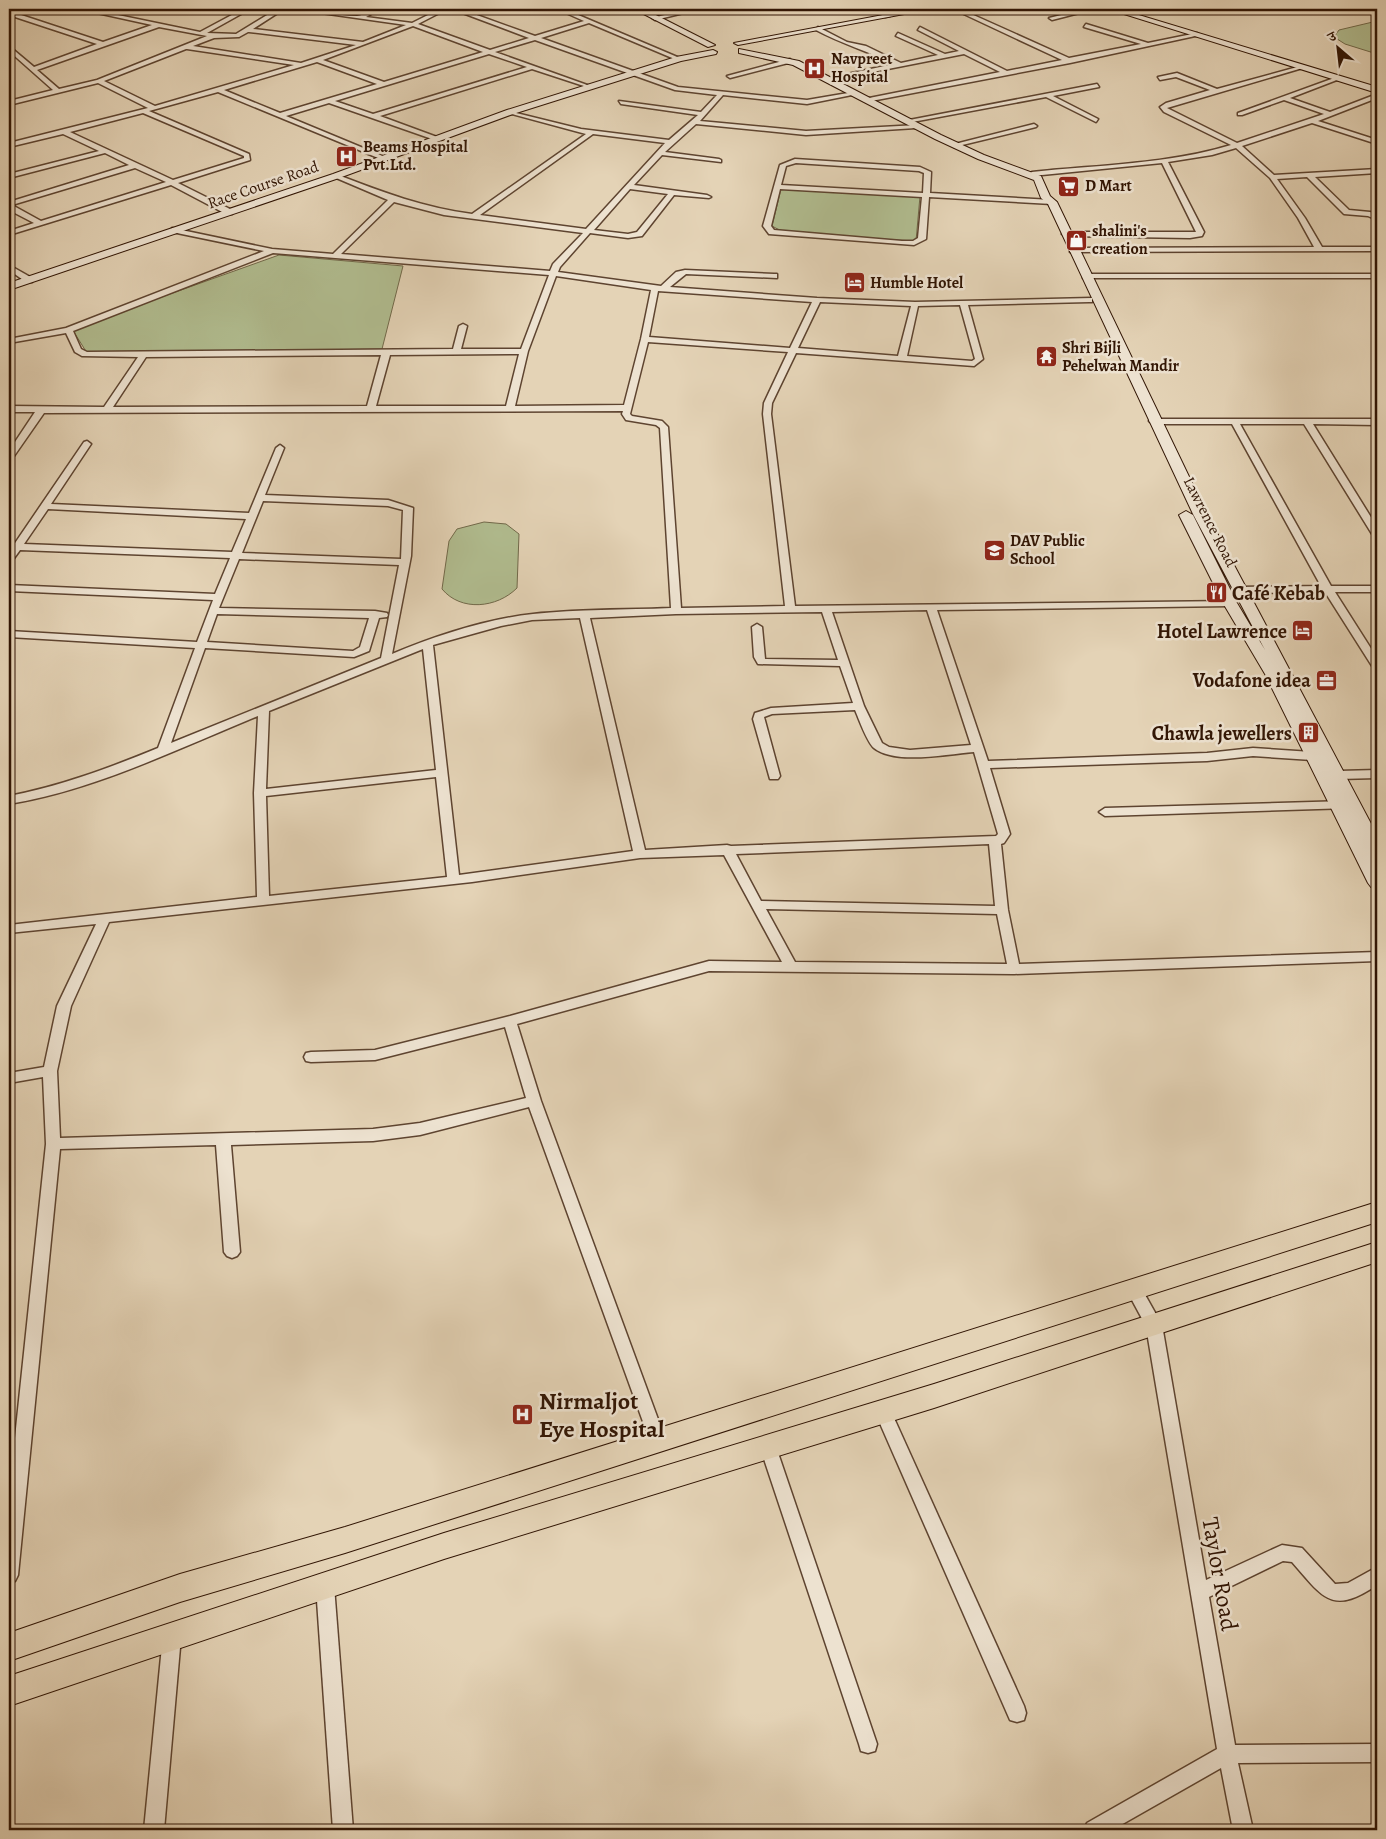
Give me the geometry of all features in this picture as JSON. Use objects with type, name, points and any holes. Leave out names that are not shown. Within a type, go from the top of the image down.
[{"type":"main road","points":[[9,1647],[180,1588],[345,1540],[906,1360],[1377,1212]]},
{"type":"main road","points":[[9,1691],[454,1543],[883,1412],[1377,1252]]},
{"type":"street","points":[[9,12],[15,9]]},
{"type":"street","points":[[82,9],[213,36],[234,37],[249,30],[280,9],[411,26],[489,51],[588,87]]},
{"type":"street","points":[[202,34],[247,9]]},
{"type":"street","points":[[296,9],[359,19],[377,9]]},
{"type":"street","points":[[9,145],[154,108],[318,60],[411,26],[444,9]]},
{"type":"street","points":[[455,9],[671,88],[813,102],[854,94]]},
{"type":"street","points":[[560,9],[679,59]]},
{"type":"street","points":[[638,9],[723,54]]},
{"type":"street","points":[[655,18],[697,9]]},
{"type":"street","points":[[873,9],[887,16]]},
{"type":"street","points":[[711,48],[733,46],[927,9]]},
{"type":"street","points":[[956,9],[1070,61]]},
{"type":"street","points":[[1052,18],[1092,9]]},
{"type":"street","points":[[1112,9],[1377,90]]},
{"type":"street","points":[[1125,9],[1377,86]]},
{"type":"street","points":[[9,12],[105,45]]},
{"type":"street","points":[[278,116],[590,21]]},
{"type":"street","points":[[33,69],[159,25]]},
{"type":"street","points":[[1086,26],[1148,45]]},
{"type":"street","points":[[818,29],[845,43],[864,47],[900,65]]},
{"type":"street","points":[[249,30],[366,44]]},
{"type":"street","points":[[920,30],[1007,73]]},
{"type":"street","points":[[898,35],[944,56]]},
{"type":"street","points":[[866,100],[1197,35]]},
{"type":"street","points":[[9,103],[99,82],[213,36]]},
{"type":"street","points":[[733,46],[790,61],[907,122],[954,144],[982,157],[1032,174],[1198,156],[1312,121],[1377,96]]},
{"type":"street","points":[[187,47],[302,64]]},
{"type":"street","points":[[9,48],[59,92]]},
{"type":"street","name":"Race Course Road","points":[[9,286],[336,176],[510,112],[711,48]]},
{"type":"street","points":[[826,79],[964,52]]},
{"type":"street","points":[[318,60],[384,84]]},
{"type":"street","points":[[730,76],[790,61]]},
{"type":"street","points":[[374,116],[533,67]]},
{"type":"street","points":[[1303,67],[1168,104],[1163,107],[1166,111],[1237,145],[1272,177],[1301,218],[1320,250]]},
{"type":"street","points":[[1160,78],[1177,75],[1217,91]]},
{"type":"street","points":[[1240,114],[1339,78]]},
{"type":"street","points":[[99,82],[154,108]]},
{"type":"street","points":[[907,122],[1097,86]]},
{"type":"street","points":[[218,90],[383,158]]},
{"type":"street","points":[[510,409],[524,351],[552,273],[562,256],[630,187],[670,142],[695,122],[721,94]]},
{"type":"street","points":[[1046,95],[1096,120]]},
{"type":"street","points":[[1283,98],[1330,114]]},
{"type":"street","points":[[330,101],[435,138]]},
{"type":"street","points":[[621,102],[702,114]]},
{"type":"street","points":[[9,233],[173,183],[244,160],[248,157],[143,111]]},
{"type":"street","points":[[510,112],[591,133],[670,142]]},
{"type":"street","points":[[1312,121],[1377,142]]},
{"type":"street","points":[[695,122],[806,133],[916,126]]},
{"type":"street","points":[[954,144],[1034,126]]},
{"type":"street","points":[[66,132],[229,212]]},
{"type":"street","points":[[472,217],[591,133]]},
{"type":"street","points":[[9,176],[106,151]]},
{"type":"street","points":[[661,153],[719,161]]},
{"type":"street","points":[[795,161],[925,170],[929,173],[925,195],[922,239],[914,243],[902,243],[772,232],[767,226],[777,187],[784,165],[795,161]]},
{"type":"street","points":[[1066,234],[1190,236],[1199,234],[1200,232],[1182,194],[1164,161]]},
{"type":"street","points":[[9,206],[136,165]]},
{"type":"street","points":[[1272,177],[1377,171]]},
{"type":"street","points":[[1367,172],[1377,180]]},
{"type":"street","name":"Lawrence Road","points":[[1032,174],[1039,179],[1046,200],[1089,300],[1193,514],[1240,590],[1339,775],[1377,851]]},
{"type":"street","points":[[1309,175],[1347,212],[1370,214],[1377,218]]},
{"type":"street","points":[[336,176],[393,199],[444,213],[636,236],[673,192]]},
{"type":"street","points":[[630,187],[707,197]]},
{"type":"street","points":[[777,187],[1046,200]]},
{"type":"street","points":[[336,255],[393,199]]},
{"type":"street","name":"Lawrence Road","points":[[1046,200],[1066,234],[1105,312],[1230,602],[1272,674],[1336,805],[1377,883]]},
{"type":"street","points":[[9,206],[40,223]]},
{"type":"street","points":[[175,230],[272,251],[552,273],[659,288],[817,300],[914,304],[1089,300]]},
{"type":"street","points":[[1073,250],[1377,249]]},
{"type":"street","points":[[9,341],[69,330],[272,251]]},
{"type":"street","points":[[9,268],[29,280]]},
{"type":"street","points":[[676,611],[664,427],[659,423],[628,417],[626,414],[659,288],[685,272],[774,276]]},
{"type":"street","points":[[1086,276],[1377,276]]},
{"type":"street","points":[[790,609],[767,414],[768,403],[791,350],[817,300]]},
{"type":"street","points":[[645,339],[967,364],[977,362],[979,359],[963,303]]},
{"type":"street","points":[[902,358],[914,304]]},
{"type":"street","points":[[456,352],[462,326]]},
{"type":"street","points":[[69,330],[78,350],[82,353],[144,355],[524,351]]},
{"type":"street","points":[[371,408],[386,353]]},
{"type":"street","points":[[107,409],[144,355]]},
{"type":"street","points":[[9,408],[41,410],[628,408]]},
{"type":"street","points":[[9,457],[41,410]]},
{"type":"street","points":[[1153,420],[1308,423],[1377,422]]},
{"type":"street","points":[[1235,422],[1329,590],[1377,666]]},
{"type":"street","points":[[1308,423],[1377,534]]},
{"type":"street","points":[[9,559],[87,444]]},
{"type":"street","points":[[163,750],[219,597],[280,448]]},
{"type":"street","points":[[259,498],[388,503],[405,506],[409,512],[405,562],[386,660]]},
{"type":"street","points":[[44,506],[252,516]]},
{"type":"street","points":[[17,547],[405,562]]},
{"type":"street","points":[[9,588],[219,597]]},
{"type":"street","points":[[1240,590],[1377,589]]},
{"type":"street","points":[[9,800],[63,788],[163,750],[428,643],[500,623],[532,617],[676,611],[1230,602]]},
{"type":"street","points":[[9,929],[453,880],[640,854],[727,849],[995,841],[1003,839],[1004,834],[978,748],[931,608]]},
{"type":"street","points":[[826,609],[859,706],[874,740],[882,750],[896,754],[978,748]]},
{"type":"street","points":[[214,611],[395,615]]},
{"type":"street","points":[[9,634],[354,654],[365,649],[375,614]]},
{"type":"street","points":[[584,615],[640,854]]},
{"type":"street","points":[[756,627],[759,658],[762,662],[844,664]]},
{"type":"street","points":[[428,643],[440,774],[453,880]]},
{"type":"street","points":[[774,776],[758,719],[759,715],[771,711],[859,706]]},
{"type":"street","points":[[263,901],[260,792],[264,709]]},
{"type":"street","points":[[983,765],[1207,757],[1253,752],[1312,756]]},
{"type":"street","points":[[260,792],[440,774]]},
{"type":"street","points":[[1339,775],[1377,774]]},
{"type":"street","points":[[1104,812],[1353,805]]},
{"type":"street","points":[[995,841],[1002,910],[1014,969]]},
{"type":"street","points":[[727,849],[791,968]]},
{"type":"street","points":[[758,905],[1002,910]]},
{"type":"street","points":[[9,1575],[53,1144],[50,1071],[64,1006],[104,919]]},
{"type":"street","points":[[311,1057],[375,1055],[510,1021],[701,967],[734,965],[791,968],[1014,969],[1377,957]]},
{"type":"street","points":[[510,1021],[534,1101],[658,1441]]},
{"type":"street","points":[[9,1078],[50,1071]]},
{"type":"street","points":[[53,1144],[372,1135],[420,1128],[534,1101]]},
{"type":"street","points":[[223,1138],[232,1252]]},
{"type":"street","name":"Taylor Road","points":[[1134,1289],[1154,1325],[1227,1754],[1243,1830]]},
{"type":"street","points":[[883,1412],[1017,1713]]},
{"type":"street","points":[[768,1447],[868,1744]]},
{"type":"street","points":[[1199,1593],[1282,1553],[1290,1552],[1302,1559],[1329,1590],[1335,1593],[1348,1592],[1377,1575]]},
{"type":"street","points":[[325,1586],[343,1830]]},
{"type":"street","points":[[154,1830],[172,1636]]},
{"type":"street","points":[[1094,1830],[1227,1754],[1377,1753]]},
{"type":"green space","points":[[1377,21],[1377,54],[1345,44],[1334,37],[1339,30]]},
{"type":"green space","points":[[781,189],[920,196],[916,241],[787,234],[772,226]]},
{"type":"green space","points":[[279,255],[403,266],[382,349],[87,353],[72,329]]},
{"type":"green space","points":[[484,522],[506,524],[519,534],[517,588],[500,600],[479,605],[469,604],[450,596],[442,589],[449,541],[457,529]]},
{"type":"place","name":"Navpreet Hospital","points":[[815,68]]},
{"type":"place","name":"Beams Hospital Pvt.Ltd.","points":[[347,156]]},
{"type":"place","name":"D Mart","points":[[1069,186]]},
{"type":"place","name":"shalini's creation","points":[[1076,240]]},
{"type":"place","name":"Humble Hotel","points":[[854,283]]},
{"type":"place","name":"Shri Bijli Pehelwan Mandir","points":[[1046,357]]},
{"type":"place","name":"DAV Public School","points":[[994,550]]},
{"type":"place","name":"Café Kebab","points":[[1216,593]]},
{"type":"place","name":"Hotel Lawrence","points":[[1303,631]]},
{"type":"place","name":"Vodafone idea","points":[[1327,680]]},
{"type":"place","name":"Chawla jewellers","points":[[1308,733]]},
{"type":"place","name":"Nirmaljot Eye Hospital","points":[[523,1415]]}]
